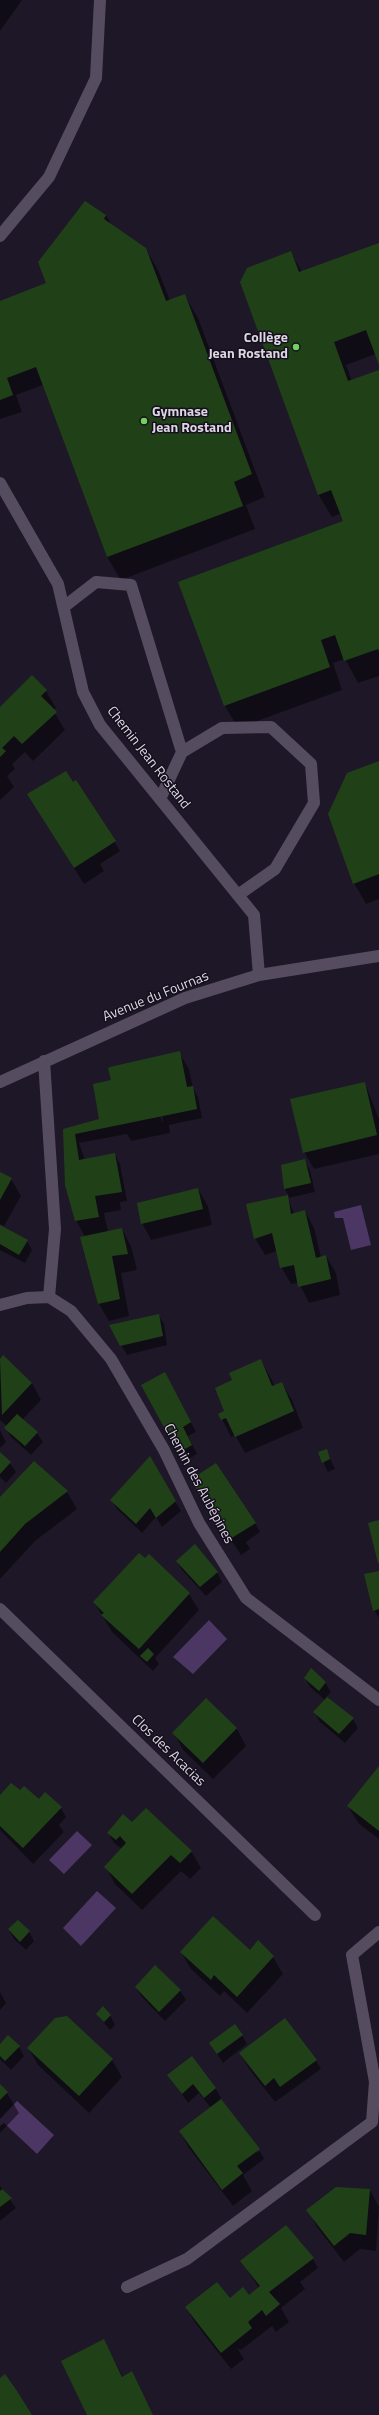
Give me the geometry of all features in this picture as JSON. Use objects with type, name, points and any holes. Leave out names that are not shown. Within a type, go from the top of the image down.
[{"type":"street","points":[[0,236],[49,177],[96,78],[100,0]]},
{"type":"street","name":"Chemin Jean Rostand","points":[[0,483],[58,584],[83,692],[100,725],[254,915],[258,975]]},
{"type":"street","points":[[64,606],[96,582],[131,585],[182,752]]},
{"type":"street","points":[[160,799],[182,752],[222,728],[271,727],[311,764],[314,803],[275,869],[238,895]]},
{"type":"street","name":"Avenue du Fournas","points":[[0,1082],[185,998],[258,975],[379,956]]},
{"type":"street","points":[[0,1305],[26,1298],[49,1297],[55,1229],[44,1061]]},
{"type":"street","name":"Chemin des Aubépines","points":[[49,1297],[71,1311],[111,1359],[164,1450],[199,1523],[246,1598],[379,1700]]},
{"type":"street","name":"Clos des Acacias","points":[[0,1609],[315,1915]]},
{"type":"street","points":[[127,2287],[187,2259],[372,2122],[375,2082],[352,1954],[379,1932]]},
{"type":"shaded area","points":[[361,1205],[371,1245],[351,1250],[343,1218],[335,1218],[334,1212]]},
{"type":"shaded area","points":[[209,1620],[227,1639],[193,1674],[173,1657]]},
{"type":"shaded area","points":[[77,1831],[92,1845],[64,1874],[49,1860]]},
{"type":"shaded area","points":[[97,1891],[116,1908],[81,1946],[63,1928]]},
{"type":"shaded area","points":[[17,2101],[54,2135],[37,2154],[4,2123],[0,2126],[0,2119]]},
{"type":"building","name":"Gymnase Jean Rostand","points":[[85,201],[106,215],[104,219],[146,248],[166,301],[185,294],[252,474],[234,482],[243,506],[107,557],[36,367],[7,378],[13,395],[0,400],[0,301],[46,283],[38,262]]},
{"type":"building","points":[[379,243],[379,365],[366,330],[334,342],[348,381],[379,370],[379,652],[378,649],[344,661],[335,635],[321,640],[330,667],[224,706],[178,582],[343,521],[331,490],[318,495],[240,282],[247,268],[291,251],[299,272]]},
{"type":"building","points":[[32,675],[47,690],[41,696],[57,712],[22,744],[14,736],[2,748],[6,751],[0,757],[0,707]]},
{"type":"building","points":[[379,761],[379,874],[353,884],[328,814],[347,773]]},
{"type":"building","points":[[66,771],[73,782],[76,780],[116,841],[74,868],[27,794]]},
{"type":"building","points":[[180,1051],[187,1087],[193,1086],[197,1109],[75,1134],[79,1160],[115,1153],[122,1192],[95,1196],[99,1217],[75,1221],[65,1185],[63,1129],[99,1119],[93,1084],[111,1080],[108,1068]]},
{"type":"building","points":[[365,1082],[377,1135],[303,1153],[290,1099]]},
{"type":"building","points":[[305,1159],[311,1183],[284,1189],[281,1165]]},
{"type":"building","points":[[0,1172],[12,1178],[0,1200]]},
{"type":"building","points":[[198,1188],[203,1209],[141,1224],[137,1203]]},
{"type":"building","points":[[288,1195],[291,1214],[305,1210],[316,1258],[326,1255],[331,1279],[298,1287],[294,1265],[280,1268],[272,1233],[254,1239],[246,1204]]},
{"type":"building","points":[[0,1225],[28,1240],[19,1255],[0,1244]]},
{"type":"building","points":[[122,1228],[128,1254],[112,1256],[120,1299],[98,1304],[80,1237]]},
{"type":"building","points":[[159,1314],[163,1336],[120,1346],[109,1325]]},
{"type":"building","points":[[3,1355],[32,1383],[2,1415],[0,1359]]},
{"type":"building","points":[[261,1359],[272,1386],[282,1382],[294,1411],[235,1437],[226,1418],[221,1420],[218,1414],[224,1411],[215,1388],[232,1380],[229,1373]]},
{"type":"building","points":[[165,1372],[191,1422],[183,1427],[192,1445],[178,1453],[141,1385]]},
{"type":"building","points":[[17,1414],[38,1432],[25,1446],[4,1428]]},
{"type":"building","points":[[327,1449],[330,1459],[322,1463],[318,1452]]},
{"type":"building","points":[[0,1452],[11,1462],[0,1474]]},
{"type":"building","points":[[150,1456],[176,1501],[156,1518],[150,1508],[136,1524],[110,1500]]},
{"type":"building","points":[[34,1461],[68,1491],[25,1524],[0,1552],[0,1497]]},
{"type":"building","points":[[216,1463],[256,1523],[230,1539],[190,1480]]},
{"type":"building","points":[[379,1520],[379,1563],[378,1563],[368,1523]]},
{"type":"building","points":[[195,1544],[218,1572],[200,1587],[176,1561]]},
{"type":"building","points":[[139,1553],[145,1558],[149,1554],[190,1593],[139,1649],[101,1615],[104,1613],[93,1602]]},
{"type":"building","points":[[379,1571],[379,1609],[373,1611],[364,1574]]},
{"type":"building","points":[[148,1648],[154,1654],[147,1662],[140,1656]]},
{"type":"building","points":[[311,1668],[326,1682],[319,1691],[304,1678]]},
{"type":"building","points":[[327,1697],[354,1718],[339,1734],[313,1712]]},
{"type":"building","points":[[206,1698],[237,1728],[203,1763],[172,1733]]},
{"type":"building","points":[[379,1766],[379,1831],[347,1806]]},
{"type":"building","points":[[11,1783],[20,1790],[24,1786],[39,1799],[45,1792],[62,1807],[23,1848],[0,1826],[0,1795]]},
{"type":"building","points":[[146,1808],[192,1851],[180,1863],[171,1855],[132,1894],[104,1867],[126,1843],[120,1836],[116,1840],[107,1833],[123,1814],[132,1822]]},
{"type":"building","points":[[213,1916],[250,1950],[258,1940],[274,1956],[237,1997],[214,1975],[211,1980],[180,1952]]},
{"type":"building","points":[[18,1920],[30,1931],[20,1942],[8,1929]]},
{"type":"building","points":[[155,1965],[181,1990],[159,2012],[135,1987]]},
{"type":"building","points":[[103,2006],[111,2015],[104,2022],[96,2014]]},
{"type":"building","points":[[67,2016],[113,2059],[79,2096],[27,2048],[55,2018]]},
{"type":"building","points":[[285,2018],[317,2060],[280,2087],[274,2078],[265,2086],[239,2053]]},
{"type":"building","points":[[235,2024],[243,2035],[217,2054],[209,2043]]},
{"type":"building","points":[[8,2035],[20,2046],[5,2061],[0,2056],[0,2044]]},
{"type":"building","points":[[192,2056],[216,2088],[204,2098],[193,2084],[182,2094],[167,2075]]},
{"type":"building","points":[[0,2084],[8,2092],[0,2100]]},
{"type":"building","points":[[221,2099],[260,2149],[237,2166],[243,2173],[222,2190],[179,2131]]},
{"type":"building","points":[[336,2187],[370,2189],[366,2235],[350,2233],[334,2246],[306,2210]]},
{"type":"building","points":[[2,2189],[12,2198],[0,2207],[0,2191]]},
{"type":"building","points":[[286,2225],[314,2258],[269,2292],[280,2304],[266,2316],[262,2310],[248,2322],[252,2328],[221,2353],[185,2307],[217,2282],[230,2298],[243,2287],[249,2295],[260,2286],[240,2261]]},
{"type":"building","points":[[104,2339],[122,2377],[132,2371],[153,2415],[87,2415],[61,2361]]},
{"type":"building","points":[[5,2374],[32,2415],[0,2415],[0,2378]]},
{"type":"place","name":"Collège Jean Rostand","points":[[296,347]]},
{"type":"place","name":"Gymnase Jean Rostand","points":[[144,421]]}]
